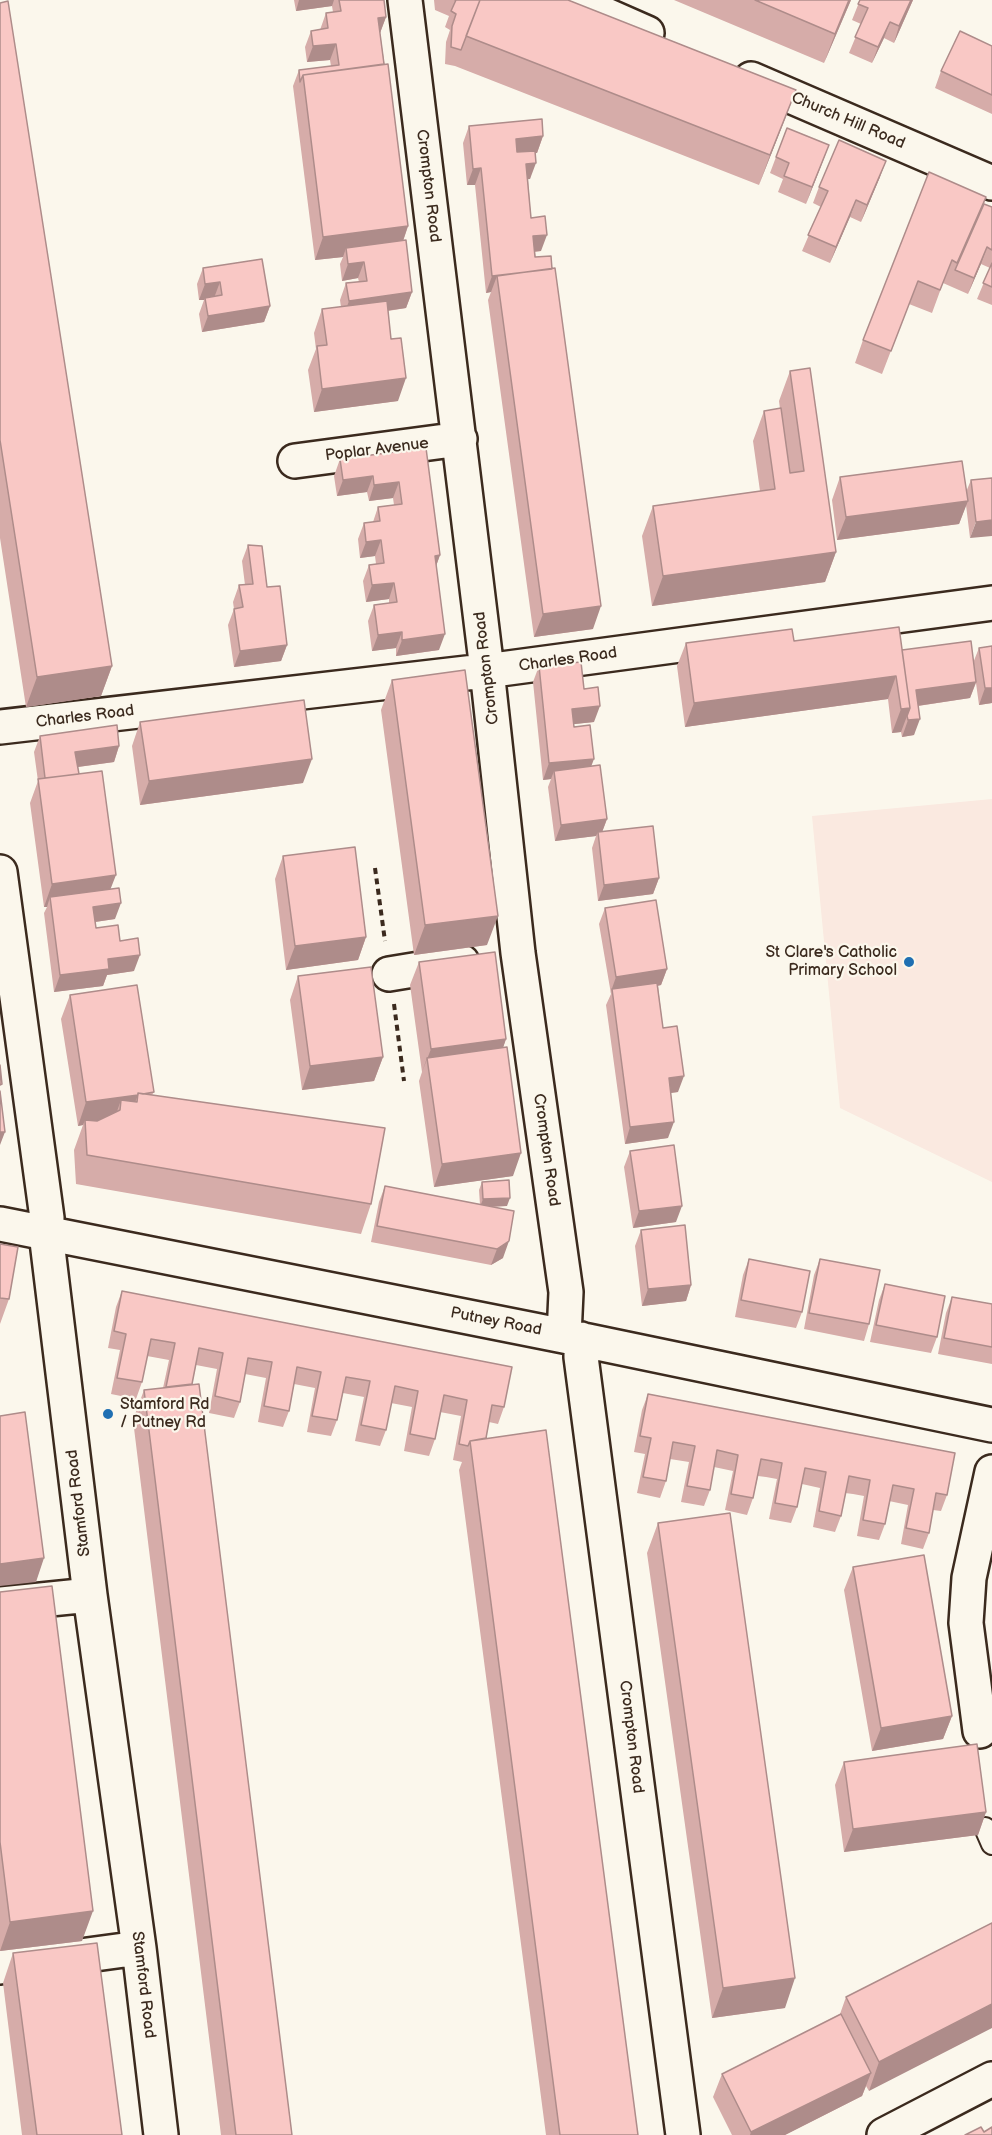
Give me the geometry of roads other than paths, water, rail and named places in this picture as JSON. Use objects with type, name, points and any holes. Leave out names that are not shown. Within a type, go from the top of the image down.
[{"type":"street","name":"Crompton Road","points":[[405,0],[460,439],[518,953],[572,1338],[584,1381],[683,2135]]},
{"type":"street","points":[[572,0],[677,46]]},
{"type":"street","name":"Church Hill Road","points":[[729,69],[992,183]]},
{"type":"street","name":"Poplar Avenue","points":[[295,460],[460,439]]},
{"type":"street","name":"Charles Road","points":[[0,727],[487,670],[992,603]]},
{"type":"street","name":"Stamford Road","points":[[0,872],[47,1218],[46,1233],[90,1595],[139,1948],[161,2135]]},
{"type":"street","points":[[389,974],[518,953]]},
{"type":"street","name":"Putney Road","points":[[0,1224],[572,1338],[992,1425]]},
{"type":"street","points":[[981,1731],[966,1623],[969,1578],[992,1472]]},
{"type":"street","points":[[0,1604],[90,1595]]},
{"type":"street","points":[[0,1967],[139,1948]]},
{"type":"street","points":[[884,2135],[990,2084]]},
{"type":"place","name":"St Clare's Catholic Primary School","points":[[909,962]]},
{"type":"place","name":"Stamford Rd / Putney Rd","points":[[108,1414]]}]
